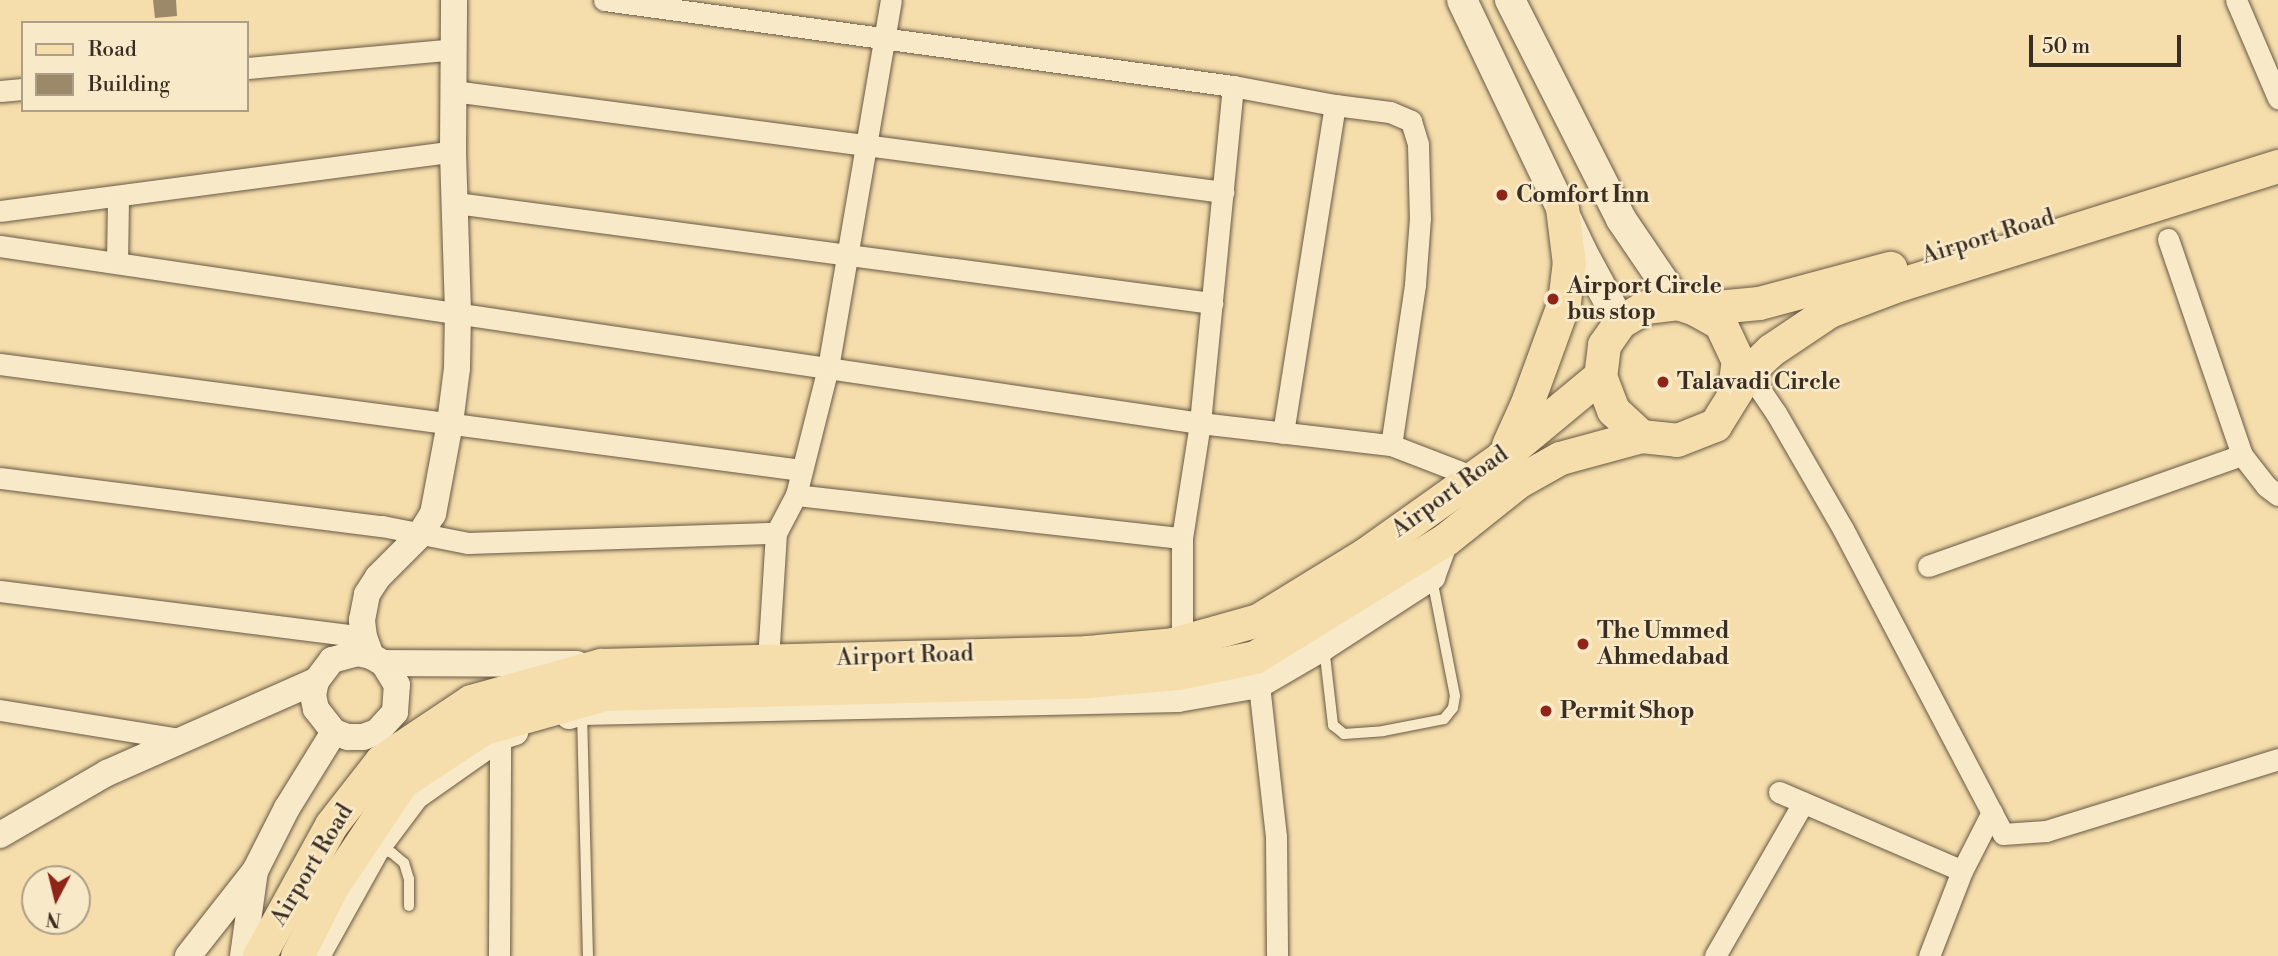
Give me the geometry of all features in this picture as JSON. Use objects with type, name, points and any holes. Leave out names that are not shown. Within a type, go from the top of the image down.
[{"type":"main road","points":[[1462,0],[1620,322]]},
{"type":"main road","points":[[1510,0],[1621,219],[1686,306],[1720,323],[1738,361],[1740,384],[1715,425],[1677,440],[1641,436],[1614,410],[1600,376],[1604,345],[1620,322],[1645,307],[1686,306]]},
{"type":"main road","name":"Airport Road","points":[[1686,306],[1759,303],[1895,266],[2278,147]]},
{"type":"main road","name":"Airport Road","points":[[1740,384],[1770,350],[1829,311],[1901,284],[2278,166]]},
{"type":"main road","points":[[1502,457],[1531,392],[1564,302],[1569,264],[1562,208]]},
{"type":"main road","name":"Airport Road","points":[[259,956],[331,825],[381,761],[398,732],[471,701],[601,665],[1087,652],[1182,642],[1258,620],[1367,552],[1474,477],[1600,376]]},
{"type":"main road","name":"Airport Road","points":[[297,956],[333,885],[402,782],[484,728],[605,694],[1089,681],[1178,673],[1255,657],[1446,539],[1519,481],[1560,458],[1641,436]]},
{"type":"street","points":[[373,652],[332,660],[316,681],[313,695],[316,709],[334,732],[348,737],[363,737],[377,732],[398,732],[397,685],[373,652],[362,620],[367,594],[378,577],[419,536],[433,514],[450,423],[457,368],[458,312],[453,151],[454,0]]},
{"type":"street","points":[[604,0],[1233,86],[1390,112],[1411,121],[1418,144],[1420,218],[1416,272],[1391,446]]},
{"type":"street","points":[[768,660],[776,533],[796,495],[828,368],[891,0]]},
{"type":"street","points":[[2236,0],[2278,98]]},
{"type":"street","points":[[248,68],[454,49]]},
{"type":"street","points":[[1182,642],[1182,538],[1200,423],[1233,86]]},
{"type":"street","points":[[0,91],[21,89]]},
{"type":"street","points":[[453,91],[1223,192]]},
{"type":"street","points":[[1283,433],[1335,105]]},
{"type":"street","points":[[0,211],[118,198],[453,151]]},
{"type":"street","points":[[117,263],[118,198]]},
{"type":"street","points":[[456,203],[847,257],[1212,303]]},
{"type":"street","points":[[2168,239],[2242,455],[2266,486],[2278,495]]},
{"type":"street","points":[[0,246],[1200,423],[1391,446],[1474,477]]},
{"type":"street","points":[[0,364],[801,470]]},
{"type":"street","points":[[1740,384],[1776,413],[1836,518],[2003,834],[2046,831],[2278,759]]},
{"type":"street","points":[[1928,566],[2242,455]]},
{"type":"street","points":[[0,478],[368,524],[419,536],[468,543],[776,533]]},
{"type":"street","points":[[796,495],[1182,538]]},
{"type":"street","points":[[317,956],[377,848],[416,796],[500,737],[582,712],[1178,699],[1259,685],[1324,648],[1432,577],[1446,539]]},
{"type":"street","points":[[0,590],[373,652],[601,665]]},
{"type":"street","points":[[0,835],[107,773],[179,739],[244,715],[316,681]]},
{"type":"street","points":[[1259,685],[1276,836],[1277,956]]},
{"type":"street","points":[[0,710],[179,739]]},
{"type":"street","points":[[188,956],[256,871],[287,807],[334,732]]},
{"type":"street","points":[[499,956],[500,737]]},
{"type":"street","points":[[1779,792],[1962,871]]},
{"type":"street","points":[[1716,956],[1803,803]]},
{"type":"street","points":[[1929,956],[1962,871],[1992,812]]},
{"type":"street","points":[[243,956],[256,871]]},
{"type":"lane","points":[[1324,648],[1333,725],[1344,734],[1383,732],[1444,719],[1453,708],[1455,696],[1432,577]]},
{"type":"lane","points":[[582,712],[588,956]]},
{"type":"lane","points":[[377,848],[392,853],[404,863],[409,879],[409,906]]},
{"type":"building","points":[[153,0],[176,0],[177,16],[155,18]]},
{"type":"place","name":"Comfort Inn","points":[[1502,195]]},
{"type":"place","name":"Airport Circle bus stop","points":[[1553,299]]},
{"type":"place","name":"Talavadi Circle","points":[[1663,382]]},
{"type":"place","name":"The Ummed Ahmedabad","points":[[1583,644]]},
{"type":"place","name":"Permit Shop","points":[[1546,711]]}]
